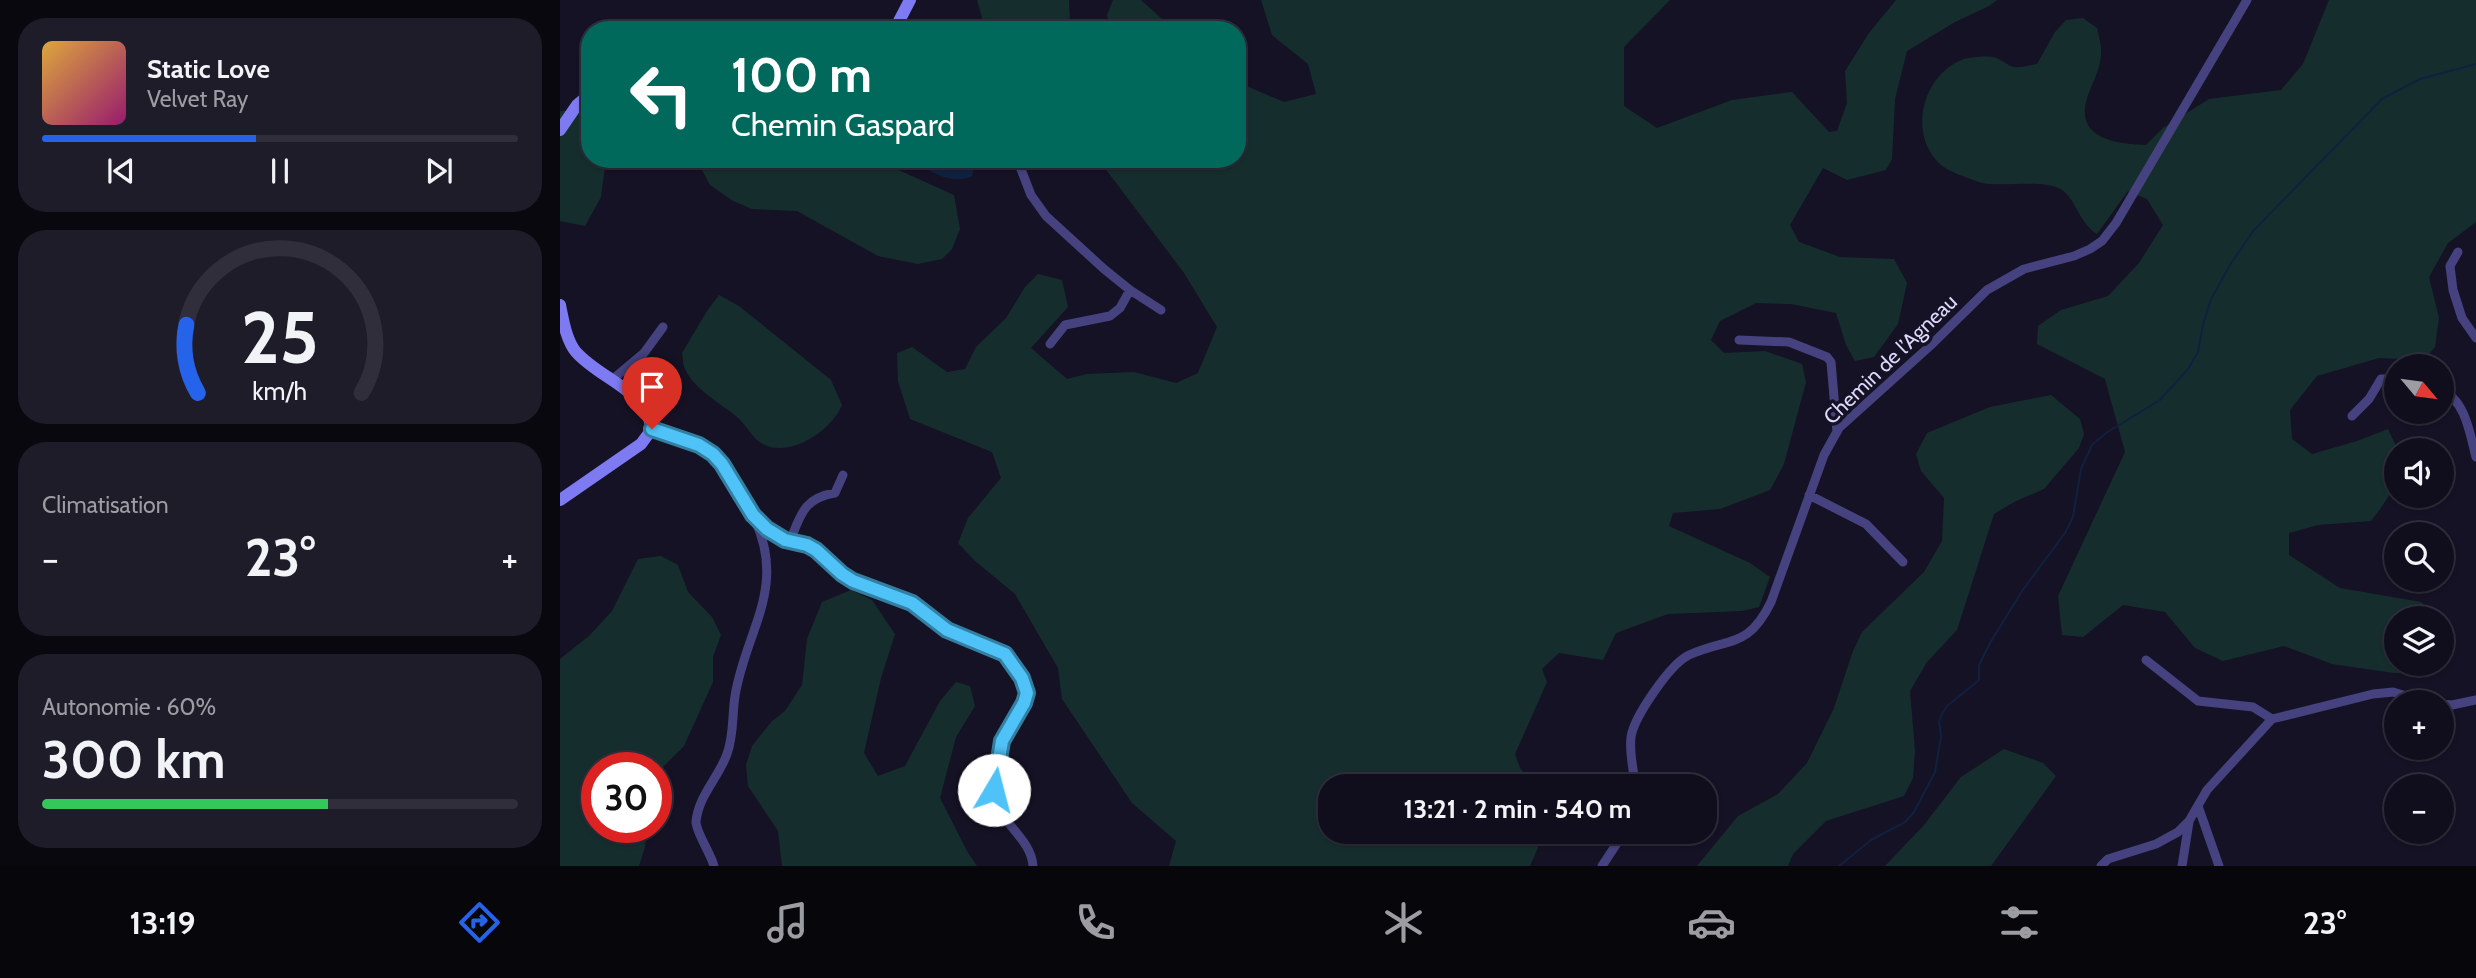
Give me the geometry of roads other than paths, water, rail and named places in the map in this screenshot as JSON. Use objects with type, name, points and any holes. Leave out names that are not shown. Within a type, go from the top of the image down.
[{"type":"main road","points":[[900,21],[910,0]]},
{"type":"main road","points":[[560,130],[581,102]]},
{"type":"main road","points":[[560,304],[564,324],[574,349],[589,363],[635,395],[650,417],[652,429],[641,444],[560,500]]},
{"type":"street","name":"Chemin de l’Agneau","points":[[1634,774],[1630,740],[1639,717],[1677,664],[1691,655],[1739,641],[1760,623],[1771,602],[1824,455],[1837,432],[1987,290],[2024,269],[2074,256],[2102,241],[2116,223],[2247,0]]},
{"type":"street","points":[[1020,168],[1031,195],[1046,216],[1091,259],[1161,310]]},
{"type":"street","points":[[2458,252],[2450,266],[2453,289],[2462,318],[2476,338]]},
{"type":"street","points":[[1050,344],[1065,326],[1110,316],[1116,312],[1130,290]]},
{"type":"street","points":[[613,379],[644,353],[663,327]]},
{"type":"street","points":[[1740,340],[1789,342],[1828,357],[1835,390],[1837,432]]},
{"type":"street","points":[[2352,416],[2369,399],[2381,379],[2384,379]]},
{"type":"street","points":[[2454,400],[2463,412],[2475,451]]},
{"type":"street","points":[[652,429],[699,445],[722,464],[753,515],[760,531],[767,564],[764,603],[735,695],[731,745],[721,771],[706,792],[696,823],[714,866]]},
{"type":"street","points":[[790,541],[810,502],[821,495],[835,493],[843,475]]},
{"type":"street","points":[[1809,495],[1866,524],[1903,562]]},
{"type":"street","points":[[753,515],[767,529],[816,550],[853,581],[912,603],[947,630],[1005,654],[1026,685],[1027,693],[1002,741],[994,790],[995,805],[1029,850],[1033,866]]},
{"type":"street","points":[[2146,660],[2198,701],[2253,707],[2272,719]]},
{"type":"street","points":[[2101,866],[2108,859],[2156,844],[2178,832],[2189,821],[2207,790],[2272,719],[2384,693]]},
{"type":"street","points":[[2454,705],[2476,700]]},
{"type":"street","points":[[2198,806],[2220,866]]},
{"type":"street","points":[[2182,866],[2189,821]]},
{"type":"street","points":[[1602,866],[1616,844]]},
{"type":"water","points":[[925,168],[974,168],[972,176],[965,179],[949,178]]},
{"type":"waterway","points":[[1839,866],[1871,840],[1905,822],[1914,812],[1935,772],[1942,714],[1947,706],[1979,680],[1979,665],[1990,643],[2022,591],[2065,533],[2073,517],[2081,469],[2092,445],[2106,433],[2160,400],[2188,369],[2198,352],[2211,299],[2253,231],[2382,99],[2420,79],[2476,64]]}]
